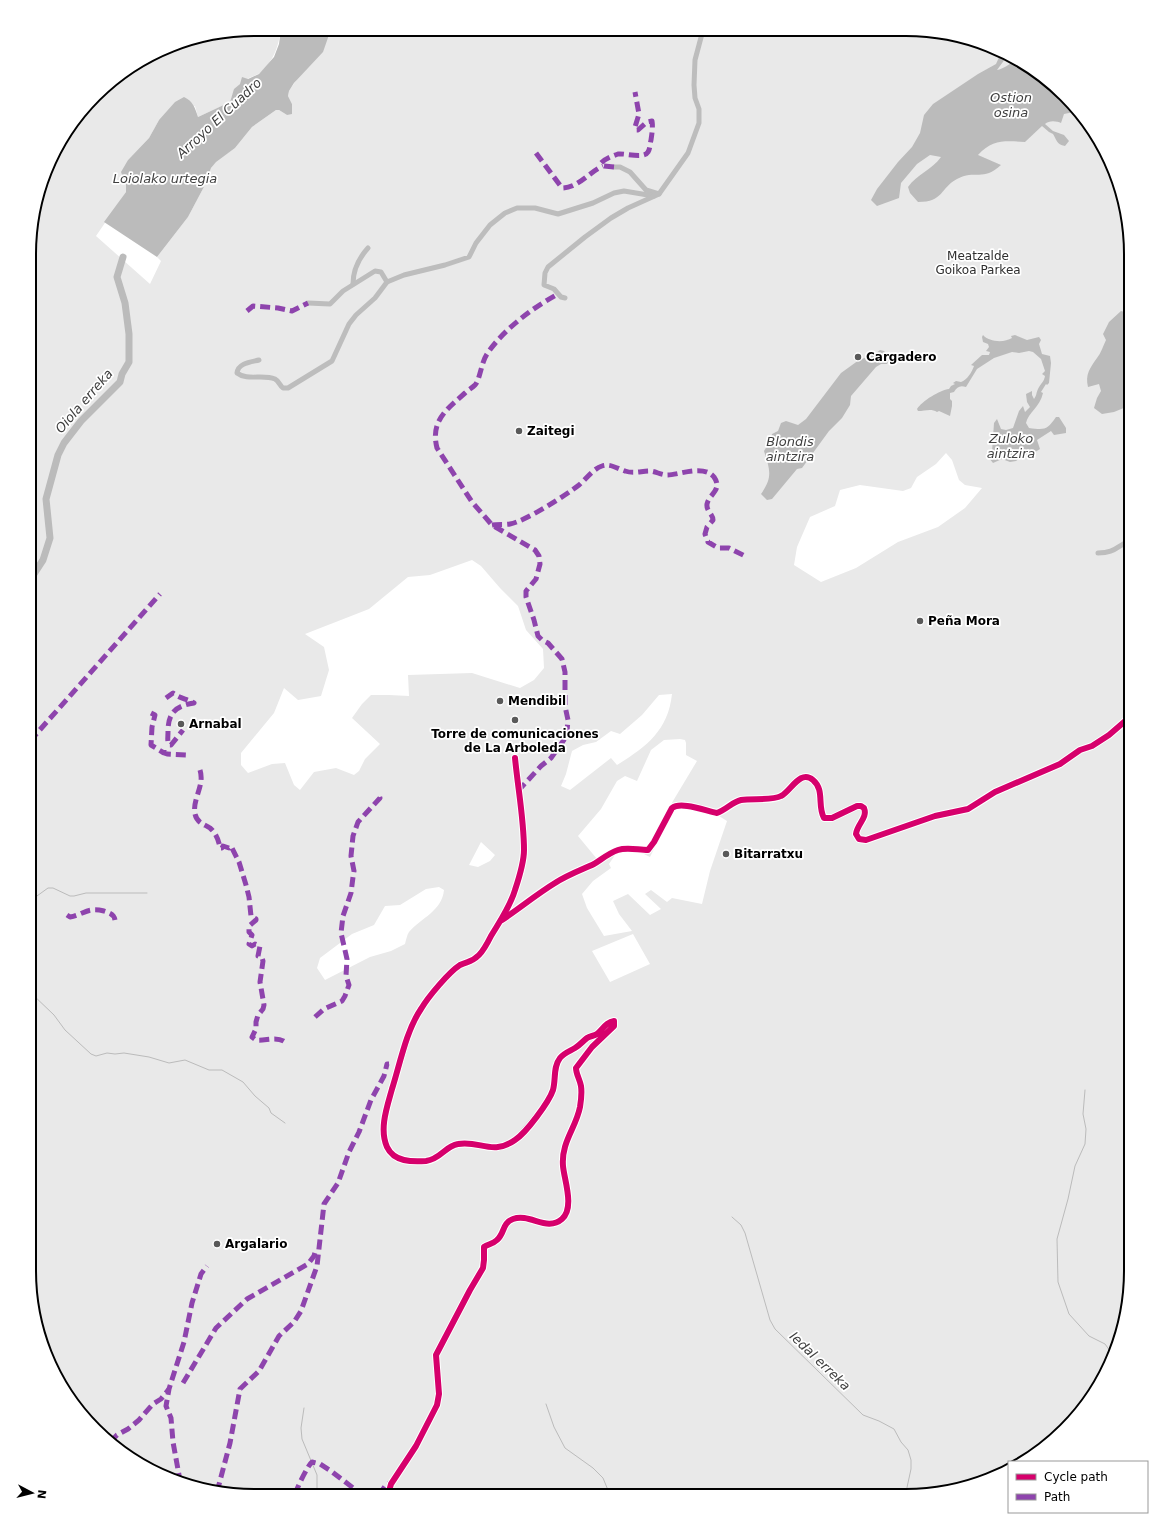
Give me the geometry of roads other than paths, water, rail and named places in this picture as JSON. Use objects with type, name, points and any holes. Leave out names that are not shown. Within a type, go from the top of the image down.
[{"type":"street","points":[[565,298],[561,297],[554,289],[544,285],[545,273],[548,267],[611,218],[628,208],[657,195],[688,153],[699,123],[699,113],[695,98],[694,85],[695,60],[701,36]]},
{"type":"street","points":[[614,166],[630,172],[646,190],[657,195]]},
{"type":"street","points":[[259,360],[240,366],[236,373],[241,376],[270,378],[278,381],[284,388],[288,388],[332,361],[336,355],[341,338],[349,324],[356,315],[375,298],[387,282],[404,275],[445,265],[469,257],[476,243],[490,225],[505,214],[517,208],[536,208],[558,214],[593,203],[614,193],[624,191],[657,195]]},
{"type":"street","points":[[353,284],[353,277],[361,257],[368,248]]},
{"type":"street","points":[[308,303],[330,304],[343,291],[371,272],[378,270],[387,282]]},
{"type":"street","points":[[1098,553],[1112,552],[1124,544]]},
{"type":"street","points":[[390,1489],[391,1484],[416,1446],[437,1405],[439,1394],[436,1354],[483,1268],[484,1247],[498,1240],[504,1226],[508,1221],[517,1217],[526,1217],[545,1224],[552,1224],[562,1220],[567,1213],[568,1201],[563,1165],[565,1144],[580,1108],[581,1086],[576,1068],[592,1047],[614,1026],[615,1023],[614,1021],[611,1021],[607,1023],[598,1033],[587,1038],[576,1048],[569,1050],[561,1057],[556,1066],[555,1082],[552,1092],[539,1112],[516,1140],[500,1148],[456,1144],[433,1160],[409,1161],[391,1154],[385,1141],[383,1129],[390,1097],[413,1022],[422,1007],[451,973],[461,965],[471,962],[481,953],[500,921],[528,903],[555,882],[596,862],[612,852],[626,848],[648,850],[654,842],[672,808],[676,805],[683,805],[717,813],[736,802],[743,800],[778,798],[784,795],[798,780],[807,777],[812,779],[819,789],[824,818],[832,818],[857,806],[864,808],[865,817],[856,832],[859,839],[866,840],[935,816],[968,809],[994,792],[1060,764],[1080,750],[1099,742],[1124,722]]},
{"type":"water","name":"Loiolako urtegia","points":[[280,36],[329,36],[323,52],[294,83],[289,91],[288,96],[292,104],[292,114],[287,115],[279,110],[276,110],[252,127],[235,148],[216,162],[211,168],[206,183],[188,217],[157,257],[104,222],[126,192],[126,185],[121,172],[128,160],[149,138],[159,120],[175,102],[184,97],[193,105],[198,117],[230,102],[234,89],[240,84],[242,77],[248,79],[259,74],[274,57]]},
{"type":"water","name":"Ostion osina","points":[[999,57],[1005,59],[997,70],[1012,63],[1015,65],[1050,90],[1070,110],[1072,112],[1064,114],[1061,123],[1053,121],[1045,124],[1053,131],[1064,135],[1069,141],[1065,146],[1058,143],[1053,134],[1042,126],[1025,142],[1005,141],[994,144],[978,155],[1001,165],[995,170],[984,174],[963,176],[947,186],[941,194],[933,200],[918,202],[910,193],[908,187],[941,157],[930,155],[917,164],[901,183],[899,198],[877,206],[871,200],[877,189],[912,147],[920,133],[924,115],[933,104],[978,74],[996,64]]},
{"type":"water","points":[[1121,311],[1124,312],[1124,408],[1114,412],[1102,414],[1094,408],[1101,391],[1099,384],[1088,387],[1087,378],[1090,368],[1100,354],[1106,340],[1103,334],[1109,322]]},
{"type":"water","name":"Zuloko aintzira","points":[[983,335],[989,339],[997,341],[1009,340],[1012,338],[1011,336],[1015,335],[1027,340],[1039,337],[1041,340],[1039,344],[1042,354],[1050,356],[1051,363],[1049,383],[1047,385],[1046,384],[1041,392],[1043,393],[1041,398],[1027,419],[1026,423],[1029,428],[1042,429],[1048,427],[1056,417],[1059,417],[1066,428],[1066,433],[1054,435],[1051,431],[1037,440],[1040,449],[1032,454],[1024,455],[1016,461],[1010,462],[1002,459],[993,463],[989,458],[992,452],[994,423],[997,419],[1001,429],[1006,430],[1013,428],[1019,411],[1023,406],[1025,412],[1030,407],[1027,402],[1026,394],[1032,391],[1034,399],[1045,376],[1042,374],[1045,371],[1041,359],[1033,352],[1012,352],[994,358],[977,369],[966,387],[959,387],[954,392],[950,393],[952,406],[950,416],[939,411],[918,411],[917,409],[932,396],[949,389],[955,384],[953,383],[956,381],[961,382],[965,380],[969,376],[974,366],[971,365],[982,355],[989,355],[990,352],[986,351],[989,347],[988,344],[983,342]]},
{"type":"water","name":"Blondis aintzira","points":[[880,350],[884,351],[890,358],[887,364],[881,364],[876,367],[851,396],[850,405],[842,418],[829,431],[802,468],[797,469],[772,499],[767,500],[761,494],[769,478],[769,468],[764,451],[772,434],[778,431],[781,423],[786,421],[798,425],[806,419],[841,373],[859,360],[875,354]]},
{"type":"waterway","name":"Oiola erreka","points":[[36,571],[43,560],[50,538],[46,499],[58,455],[64,443],[81,421],[120,382],[122,374],[129,362],[129,334],[125,303],[117,277],[123,257]]},
{"type":"waterway","points":[[36,897],[48,888],[53,888],[70,896],[86,893],[147,893]]},
{"type":"waterway","points":[[36,998],[54,1015],[65,1030],[91,1054],[96,1056],[107,1053],[124,1053],[149,1057],[169,1063],[185,1060],[209,1070],[222,1070],[243,1082],[255,1096],[269,1108],[271,1113],[285,1123]]},
{"type":"waterway","points":[[1085,1090],[1083,1114],[1086,1129],[1085,1144],[1075,1166],[1057,1239],[1058,1282],[1069,1314],[1089,1336],[1105,1344],[1109,1349]]},
{"type":"waterway","name":"Iedal erreka","points":[[732,1217],[741,1225],[745,1233],[770,1320],[775,1329],[863,1415],[894,1429],[901,1442],[908,1450],[911,1460],[911,1469],[907,1489]]},
{"type":"waterway","points":[[546,1404],[554,1427],[565,1448],[593,1468],[603,1478],[608,1489]]},
{"type":"waterway","points":[[304,1408],[301,1428],[302,1439],[317,1475],[317,1489]]},
{"type":"place","name":"Cargadero","points":[[858,357]]},
{"type":"place","name":"Zaitegi","points":[[519,431]]},
{"type":"place","name":"Peña Mora","points":[[920,621]]},
{"type":"place","name":"Mendibil","points":[[500,701]]},
{"type":"place","name":"Torre de comunicaciones de La Arboleda","points":[[515,720]]},
{"type":"place","name":"Arnabal","points":[[181,724]]},
{"type":"place","name":"Bitarratxu","points":[[726,854]]},
{"type":"place","name":"Argalario","points":[[217,1244]]},
{"type":"water label","name":"Arroyo El Cuadro","points":[[219,118]]},
{"type":"park label","name":"Meatzalde Goikoa Parkea","points":[[978,263]]}]
